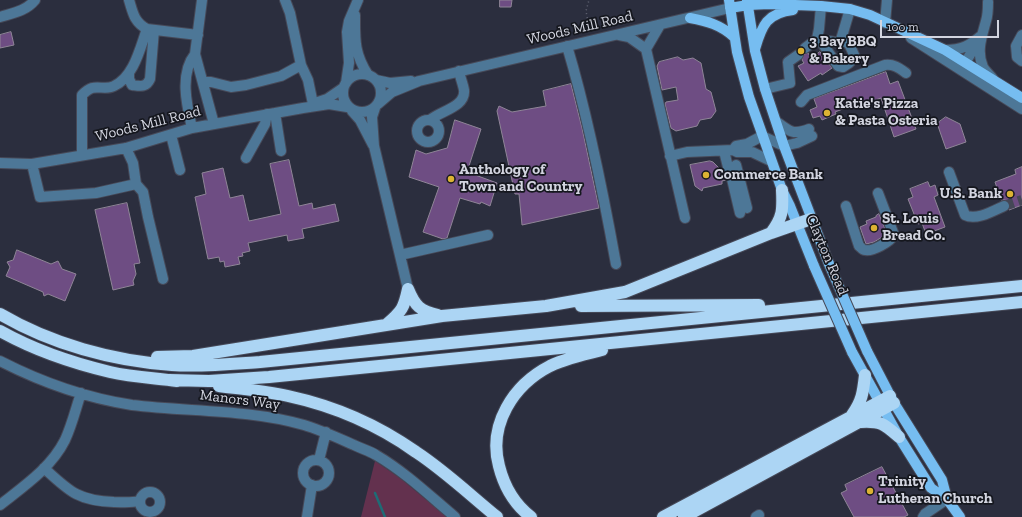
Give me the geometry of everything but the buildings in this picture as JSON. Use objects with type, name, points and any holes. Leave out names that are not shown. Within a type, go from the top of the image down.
[{"type":"highway","points":[[771,233],[779,222],[783,205],[782,190]]},
{"type":"highway","points":[[113,356],[193,356],[387,324],[442,316],[546,306],[625,292],[771,233],[811,219]]},
{"type":"highway","points":[[0,314],[30,329],[86,350],[143,362],[200,366],[1022,286]]},
{"type":"highway","points":[[408,289],[413,301],[418,307],[427,312],[442,316]]},
{"type":"highway","points":[[387,324],[399,314],[403,307],[408,289]]},
{"type":"highway","points":[[169,380],[209,381],[269,377],[1022,302]]},
{"type":"highway","points":[[546,306],[856,303]]},
{"type":"highway","points":[[0,332],[34,348],[82,365],[125,374],[265,392],[289,396],[324,405],[350,415],[395,437],[417,452],[497,517]]},
{"type":"highway","points":[[530,517],[517,504],[507,489],[497,459],[496,444],[499,427],[504,412],[513,397],[524,385],[550,366],[584,354],[644,339]]},
{"type":"highway","points":[[856,419],[863,393],[865,376]]},
{"type":"highway","points":[[684,517],[887,402]]},
{"type":"highway","points":[[663,517],[856,419],[883,424],[899,437]]},
{"type":"main road","points":[[782,0],[795,5]]},
{"type":"main road","points":[[805,0],[821,6]]},
{"type":"main road","name":"Woods Mill Road","points":[[730,4],[747,2],[821,6]]},
{"type":"main road","name":"Clayton Road","points":[[747,2],[755,51],[765,89],[784,146],[811,219],[867,351],[899,437],[931,488],[947,499],[960,517]]},
{"type":"main road","name":"Clayton Road","points":[[730,4],[734,36],[744,80],[771,161],[814,266],[852,352],[865,376],[887,402],[942,480],[947,499]]},
{"type":"main road","points":[[755,51],[763,26],[774,15],[781,11],[834,4],[870,15],[945,50],[963,66],[993,79],[1022,98]]},
{"type":"main road","points":[[690,18],[716,24],[734,36]]},
{"type":"street","points":[[0,16],[19,12],[35,0]]},
{"type":"street","points":[[129,0],[135,20],[141,26],[151,29],[198,35]]},
{"type":"street","points":[[202,0],[195,54],[214,124]]},
{"type":"street","points":[[285,0],[290,13],[301,65],[308,80],[308,106]]},
{"type":"street","points":[[885,23],[887,0]]},
{"type":"street","points":[[988,2],[987,20],[980,46],[984,67],[993,79]]},
{"type":"street","points":[[356,4],[357,54],[360,61],[381,89],[381,94],[372,117],[374,146],[408,289]]},
{"type":"street","points":[[356,4],[347,32],[349,63],[344,85],[343,98],[349,108],[360,120],[374,146]]},
{"type":"street","name":"Woods Mill Road","points":[[376,106],[392,92],[418,81],[690,18],[730,4]]},
{"type":"street","points":[[821,6],[818,39],[838,66],[843,67],[855,57],[850,46],[842,36]]},
{"type":"street","points":[[765,89],[790,83],[788,62],[818,39],[840,43],[850,10]]},
{"type":"street","points":[[646,49],[660,25]]},
{"type":"street","points":[[896,28],[963,66],[1022,109]]},
{"type":"street","points":[[129,73],[129,79],[132,85],[143,86],[148,84],[150,79],[151,29]]},
{"type":"street","points":[[82,155],[82,95],[91,88],[113,87],[123,80],[129,73],[151,29]]},
{"type":"street","points":[[617,35],[629,37],[646,49],[685,218]]},
{"type":"street","points":[[945,50],[963,48],[972,44],[982,35]]},
{"type":"street","points":[[963,66],[982,35]]},
{"type":"street","points":[[1022,35],[1016,46],[1017,57],[1022,61]]},
{"type":"street","points":[[567,46],[589,133],[616,264]]},
{"type":"street","points":[[192,128],[185,101],[185,87],[190,61],[195,54]]},
{"type":"street","points":[[801,102],[807,95],[885,65],[891,64],[906,73]]},
{"type":"street","points":[[203,82],[211,82],[231,87],[246,85],[281,76],[301,65]]},
{"type":"street","points":[[430,120],[436,115],[459,104],[463,98],[464,91],[459,71]]},
{"type":"street","points":[[344,85],[353,76],[363,74],[372,78]]},
{"type":"street","name":"Woods Mill Road","points":[[372,78],[390,83],[418,81]]},
{"type":"street","name":"Woods Mill Road","points":[[308,106],[327,99],[344,85]]},
{"type":"street","name":"Woods Mill Road","points":[[0,163],[32,164],[126,148],[192,128],[308,106],[329,104],[349,108]]},
{"type":"street","points":[[349,108],[361,113],[366,113],[376,106]]},
{"type":"street","points":[[271,113],[281,151]]},
{"type":"street","points":[[246,158],[271,113]]},
{"type":"street","points":[[729,150],[736,146],[747,144],[762,136],[784,146],[796,143],[810,133],[788,131],[777,122]]},
{"type":"street","points":[[171,134],[180,170]]},
{"type":"street","points":[[126,148],[133,162],[136,184],[143,192],[163,279]]},
{"type":"street","points":[[670,156],[687,152],[729,150],[737,152],[752,152],[771,161]]},
{"type":"street","points":[[729,150],[732,172],[743,211],[732,172]]},
{"type":"street","points":[[32,164],[40,197],[96,193],[136,184]]},
{"type":"street","points":[[949,172],[965,215],[975,218],[1004,206]]},
{"type":"street","points":[[846,206],[859,246],[862,249],[869,250],[883,245],[889,242],[894,235],[893,228],[878,193]]},
{"type":"street","points":[[400,255],[488,235]]},
{"type":"street","name":"Manors Way","points":[[0,362],[30,376],[81,393],[133,405],[267,417],[326,432],[375,455],[390,464],[456,517]]},
{"type":"street","points":[[0,505],[29,482],[53,457],[65,439],[81,393]]},
{"type":"street","points":[[319,460],[326,432]]},
{"type":"street","points":[[312,460],[319,460],[326,464],[328,468],[328,478],[321,485],[312,485],[304,479],[303,470],[306,463],[312,460]]},
{"type":"street","points":[[44,468],[65,487],[82,498],[98,502],[139,501]]},
{"type":"street","points":[[307,517],[312,485]]},
{"type":"street","points":[[923,517],[947,499]]},
{"type":"path","points":[[588,22],[586,12],[589,0]]},
{"type":"shaded area","points":[[375,461],[400,478],[447,517],[361,517]]},
{"type":"waterway","points":[[375,493],[385,517]]},
{"type":"tunnel","points":[[1004,206],[1022,200]]},
{"type":"place","name":"3 Bay BBQ & Bakery","points":[[801,51]]},
{"type":"place","name":"Katie's Pizza & Pasta Osteria","points":[[827,113]]},
{"type":"place","name":"Commerce Bank","points":[[706,175]]},
{"type":"place","name":"Anthology of Town and Country","points":[[451,179]]},
{"type":"place","name":"U.S. Bank","points":[[1010,194]]},
{"type":"place","name":"St. Louis Bread Co.","points":[[874,228]]},
{"type":"place","name":"Trinity Lutheran Church","points":[[870,491]]}]
